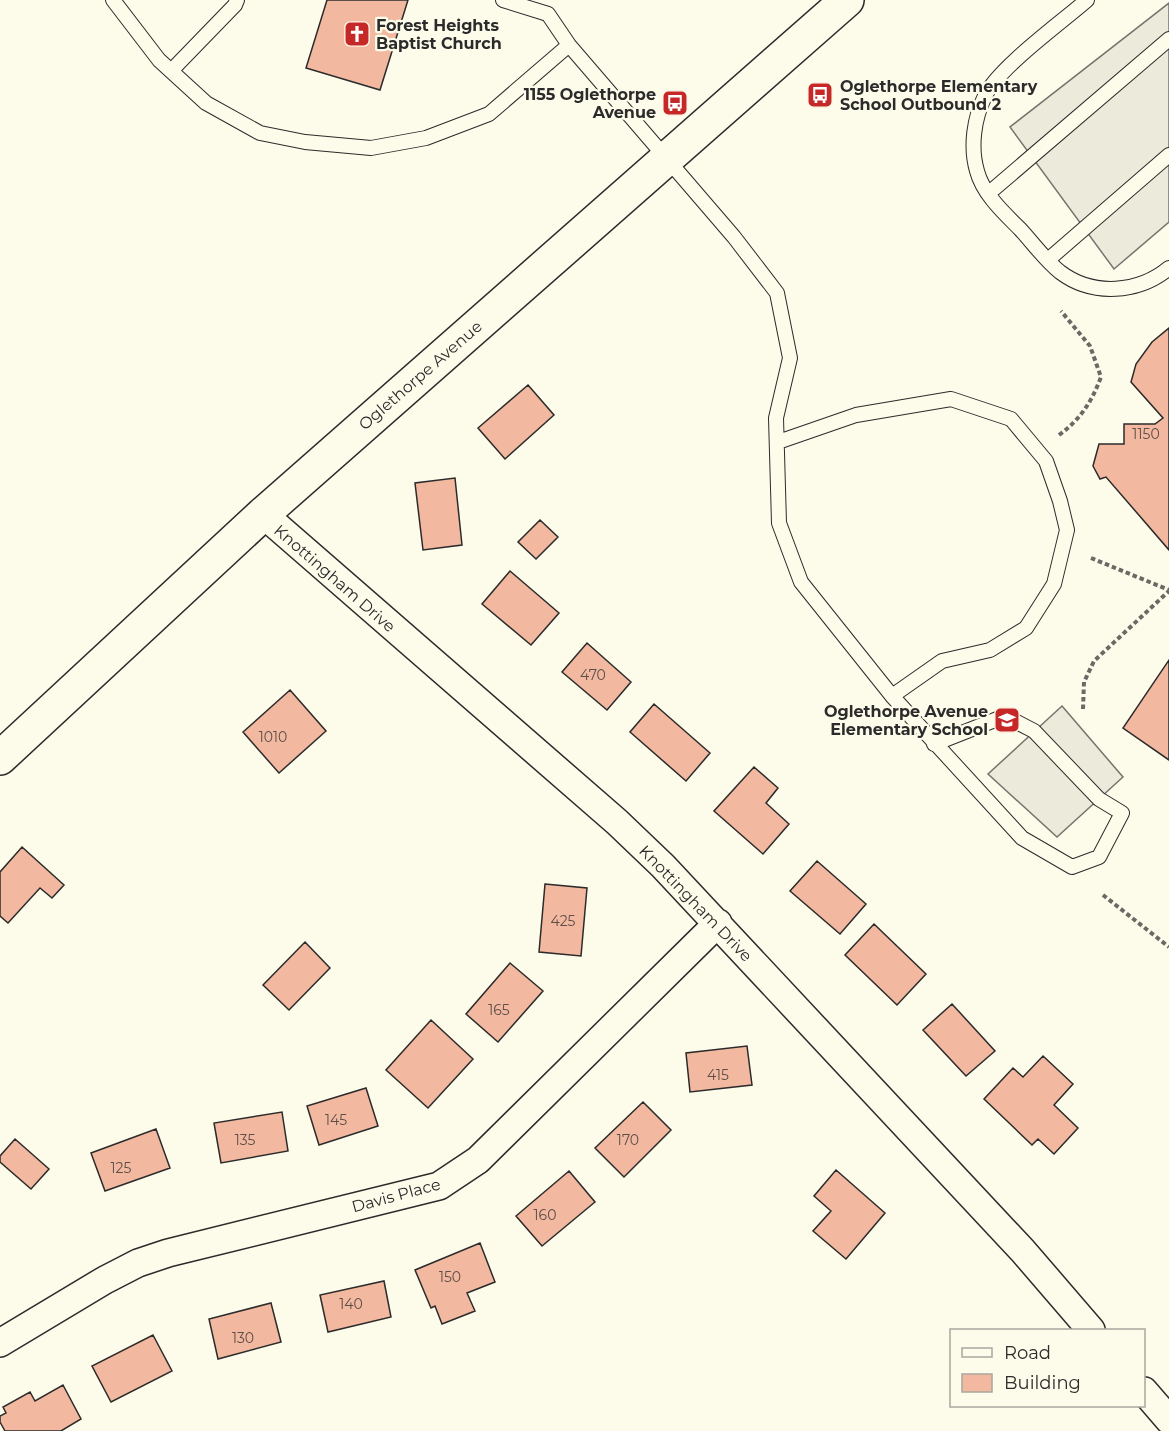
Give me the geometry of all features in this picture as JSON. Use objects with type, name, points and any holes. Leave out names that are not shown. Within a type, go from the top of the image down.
[{"type":"main road","name":"Oglethorpe Avenue","points":[[0,758],[263,514],[665,157],[847,0]]},
{"type":"street","name":"Knottingham Drive","points":[[263,514],[616,822],[663,866],[1023,1251],[1090,1329]]},
{"type":"street","name":"Davis Place","points":[[0,1344],[138,1263],[168,1253],[439,1186],[460,1174],[718,923]]},
{"type":"street","points":[[1145,1393],[1169,1420]]},
{"type":"lane","points":[[113,0],[159,60],[206,103],[260,133],[305,142],[371,148],[426,138],[489,114],[569,45]]},
{"type":"lane","points":[[171,71],[235,5],[237,0]]},
{"type":"lane","points":[[503,0],[523,3],[548,14],[569,45],[734,237],[777,293],[790,358],[776,418],[779,523],[801,582],[892,696],[934,744],[1022,838],[1072,867],[1099,857],[1122,813],[1099,799],[1034,732],[1005,716],[934,744]]},
{"type":"lane","points":[[1088,0],[1013,63],[985,95],[973,136],[977,172],[993,202],[1049,260],[1061,272],[1088,286],[1126,289],[1156,279],[1169,268]]},
{"type":"lane","points":[[989,193],[1169,39]]},
{"type":"lane","points":[[1049,260],[1169,155]]},
{"type":"lane","points":[[778,442],[856,415],[951,399],[1011,419],[1046,461],[1067,530],[1054,584],[1026,628],[990,650],[942,661],[892,696]]},
{"type":"path","points":[[1059,435],[1071,426],[1091,403],[1101,377],[1090,346],[1061,311]]},
{"type":"path","points":[[1083,709],[1084,682],[1094,661],[1169,590],[1091,558]]},
{"type":"path","points":[[1103,895],[1169,947]]},
{"type":"shaded area","points":[[1169,3],[1169,222],[1114,269],[1010,127]]},
{"type":"shaded area","points":[[1062,706],[1123,777],[1057,837],[988,774]]},
{"type":"building","name":"Forest Heights Baptist Church","points":[[327,0],[408,0],[380,90],[306,68]]},
{"type":"building","points":[[1169,328],[1169,550],[1106,477],[1100,479],[1093,466],[1099,444],[1124,444],[1124,424],[1155,424],[1163,418],[1131,382],[1136,364],[1152,342]]},
{"type":"building","points":[[528,385],[554,415],[505,459],[478,428]]},
{"type":"building","points":[[455,478],[462,545],[423,550],[415,483]]},
{"type":"building","points":[[540,520],[558,537],[536,559],[518,542]]},
{"type":"building","points":[[510,571],[559,613],[531,645],[482,604]]},
{"type":"building","points":[[587,643],[631,682],[607,710],[562,672]]},
{"type":"building","points":[[1169,660],[1169,760],[1123,728]]},
{"type":"building","points":[[290,690],[326,731],[279,773],[243,732]]},
{"type":"building","points":[[654,704],[710,753],[686,781],[630,732]]},
{"type":"building","points":[[754,767],[778,788],[766,803],[789,824],[763,854],[714,811]]},
{"type":"building","points":[[22,847],[64,885],[52,898],[40,888],[8,923],[0,916],[0,872]]},
{"type":"building","points":[[817,861],[866,904],[840,934],[790,891]]},
{"type":"building","points":[[545,884],[587,888],[581,956],[539,952]]},
{"type":"building","points":[[874,924],[926,974],[897,1005],[845,955]]},
{"type":"building","points":[[305,942],[330,968],[289,1010],[263,985]]},
{"type":"building","points":[[510,963],[543,991],[498,1042],[466,1014]]},
{"type":"building","points":[[952,1004],[995,1051],[966,1076],[923,1030]]},
{"type":"building","points":[[431,1020],[473,1059],[428,1108],[386,1070]]},
{"type":"building","points":[[747,1046],[752,1085],[690,1092],[686,1053]]},
{"type":"building","points":[[1043,1056],[1073,1084],[1054,1105],[1078,1128],[1054,1154],[1038,1139],[1032,1145],[984,1099],[1013,1068],[1023,1077]]},
{"type":"building","points":[[366,1088],[378,1126],[319,1145],[307,1106]]},
{"type":"building","points":[[643,1102],[671,1130],[624,1177],[595,1148]]},
{"type":"building","points":[[282,1112],[288,1151],[221,1163],[214,1123]]},
{"type":"building","points":[[156,1129],[170,1168],[105,1191],[91,1153]]},
{"type":"building","points":[[15,1139],[49,1169],[31,1189],[0,1162],[0,1156]]},
{"type":"building","points":[[836,1170],[885,1213],[846,1259],[813,1231],[831,1211],[814,1196]]},
{"type":"building","points":[[569,1171],[595,1202],[542,1246],[516,1216]]},
{"type":"building","points":[[480,1243],[495,1282],[467,1293],[475,1311],[442,1324],[435,1306],[431,1308],[415,1270]]},
{"type":"building","points":[[384,1281],[391,1317],[328,1332],[320,1295]]},
{"type":"building","points":[[271,1303],[281,1342],[218,1359],[209,1319]]},
{"type":"building","points":[[153,1335],[172,1371],[111,1402],[92,1366]]},
{"type":"building","points":[[63,1385],[81,1419],[61,1431],[5,1431],[0,1422],[0,1416],[6,1413],[3,1407],[30,1392],[35,1401]]},
{"type":"place","name":"Forest Heights Baptist Church","points":[[357,34]]},
{"type":"place","name":"Oglethorpe Elementary School Outbound 2","points":[[820,95]]},
{"type":"place","name":"1155 Oglethorpe Avenue","points":[[675,103]]},
{"type":"place","name":"Oglethorpe Avenue Elementary School","points":[[1007,720]]}]
